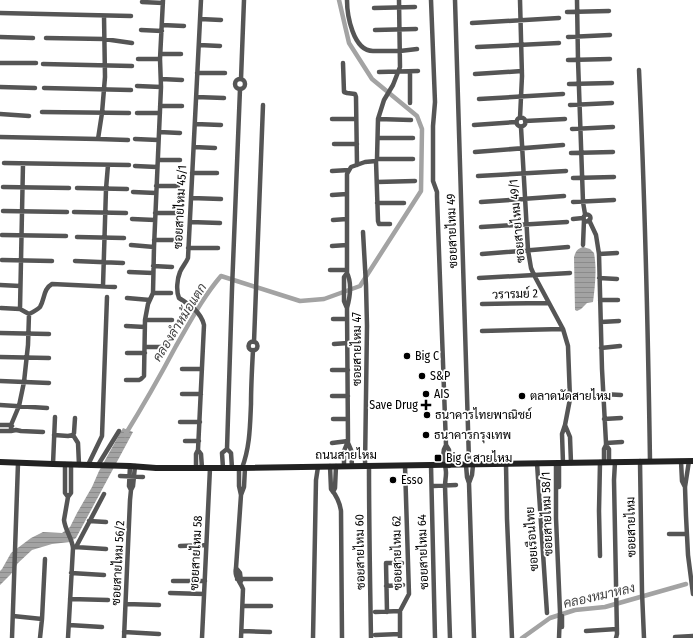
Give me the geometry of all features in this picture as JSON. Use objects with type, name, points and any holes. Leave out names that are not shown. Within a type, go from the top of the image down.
[{"type":"main road","name":"ถนนสายไหม","points":[[0,462],[118,465],[156,468],[242,468],[431,465],[446,467],[469,464],[691,461]]},
{"type":"street","name":"ซอยสายไหม 45/1","points":[[199,468],[196,454],[199,441],[204,325],[200,315],[179,298],[178,279],[180,271],[187,260],[188,248],[201,0]]},
{"type":"street","points":[[232,468],[231,453],[227,449],[240,89],[236,84],[237,80],[241,79],[244,0]]},
{"type":"street","points":[[347,0],[347,12],[351,26],[360,44],[364,48],[369,51],[417,49]]},
{"type":"street","points":[[390,224],[379,224],[378,221],[378,120],[384,100],[394,85],[400,67],[399,0]]},
{"type":"street","name":"ซอยสายไหม 64","points":[[431,0],[434,102],[433,181],[437,192],[446,445],[443,450],[446,467],[445,486],[450,638]]},
{"type":"street","name":"ซอยสายไหม 49","points":[[455,0],[469,464],[466,477],[470,483],[474,638]]},
{"type":"street","points":[[474,125],[516,122],[520,118],[522,71],[520,0]]},
{"type":"street","points":[[577,0],[584,217],[583,245]]},
{"type":"street","points":[[126,380],[139,380],[143,378],[145,320],[147,308],[153,293],[163,2],[142,2]]},
{"type":"street","points":[[374,8],[415,7]]},
{"type":"street","points":[[567,12],[609,11]]},
{"type":"street","points":[[0,13],[131,16]]},
{"type":"street","points":[[98,139],[104,90],[104,16]]},
{"type":"street","points":[[472,23],[559,18]]},
{"type":"street","points":[[200,19],[221,20]]},
{"type":"street","points":[[162,25],[184,26]]},
{"type":"street","points":[[375,30],[416,28]]},
{"type":"street","points":[[141,30],[162,31]]},
{"type":"street","points":[[568,37],[610,35]]},
{"type":"street","points":[[0,37],[34,38]]},
{"type":"street","points":[[46,38],[104,39],[132,43]]},
{"type":"street","points":[[477,47],[559,43]]},
{"type":"street","points":[[199,45],[220,46]]},
{"type":"street","points":[[138,59],[181,54]]},
{"type":"street","points":[[568,60],[610,59]]},
{"type":"street","points":[[0,63],[36,63]]},
{"type":"street","points":[[343,63],[344,92],[355,94],[356,101],[357,165]]},
{"type":"street","points":[[43,64],[132,66]]},
{"type":"street","points":[[639,70],[643,153],[650,461]]},
{"type":"street","points":[[379,72],[418,71]]},
{"type":"street","points":[[475,74],[522,71]]},
{"type":"street","points":[[410,72],[410,103]]},
{"type":"street","points":[[197,73],[225,73]]},
{"type":"street","points":[[161,79],[182,80]]},
{"type":"street","points":[[570,84],[612,84]]},
{"type":"street","points":[[137,86],[161,87]]},
{"type":"street","points":[[0,87],[35,88]]},
{"type":"street","points":[[44,88],[131,90]]},
{"type":"street","points":[[478,99],[563,94]]},
{"type":"street","points":[[196,97],[224,98]]},
{"type":"street","points":[[570,106],[612,104]]},
{"type":"street","points":[[242,638],[243,589],[240,580],[235,574],[241,495],[239,486],[248,446],[250,415],[253,350],[250,349],[249,346],[251,342],[254,342],[264,105]]},
{"type":"street","points":[[160,106],[182,106]]},
{"type":"street","points":[[42,112],[129,113]]},
{"type":"street","points":[[136,113],[160,113]]},
{"type":"street","points":[[0,114],[29,116]]},
{"type":"street","points":[[520,118],[524,119],[525,121],[565,119]]},
{"type":"street","points":[[332,119],[356,119]]},
{"type":"street","points":[[378,120],[411,120]]},
{"type":"street","points":[[516,122],[517,125],[521,127],[524,126],[525,121]]},
{"type":"street","points":[[195,124],[221,125]]},
{"type":"street","name":"ซอยสายไหม 49/1","points":[[521,127],[526,224],[531,268],[548,303],[563,329],[568,346],[570,399],[566,425],[562,434],[559,463]]},
{"type":"street","points":[[572,129],[613,127]]},
{"type":"street","points":[[159,132],[180,132]]},
{"type":"street","points":[[0,137],[128,140]]},
{"type":"street","points":[[378,138],[413,138]]},
{"type":"street","points":[[135,139],[158,140]]},
{"type":"street","points":[[334,144],[357,144]]},
{"type":"street","points":[[475,152],[563,145]]},
{"type":"street","points":[[194,147],[215,148]]},
{"type":"street","points":[[571,153],[613,152]]},
{"type":"street","points":[[352,466],[351,450],[348,442],[347,174],[351,167],[365,162],[377,160],[414,159]]},
{"type":"street","points":[[158,160],[180,160]]},
{"type":"street","points":[[4,163],[129,165]]},
{"type":"street","points":[[20,309],[23,164]]},
{"type":"street","points":[[103,286],[108,165]]},
{"type":"street","points":[[135,166],[157,167]]},
{"type":"street","points":[[332,171],[349,170]]},
{"type":"street","points":[[478,176],[566,170]]},
{"type":"street","points":[[192,173],[217,173]]},
{"type":"street","points":[[572,178],[614,177]]},
{"type":"street","points":[[377,182],[415,181]]},
{"type":"street","points":[[156,186],[178,186]]},
{"type":"street","points":[[3,187],[69,188]]},
{"type":"street","points":[[77,188],[127,189]]},
{"type":"street","points":[[133,192],[156,193]]},
{"type":"street","points":[[332,195],[347,194]]},
{"type":"street","points":[[481,202],[564,196]]},
{"type":"street","points":[[191,198],[221,199]]},
{"type":"street","points":[[573,202],[614,200]]},
{"type":"street","points":[[377,204],[404,203]]},
{"type":"street","points":[[3,211],[67,212]]},
{"type":"street","points":[[74,212],[126,213]]},
{"type":"street","points":[[155,213],[176,213]]},
{"type":"street","points":[[573,219],[584,217]]},
{"type":"street","points":[[584,217],[586,221],[589,220],[596,235],[599,254],[601,348],[606,444],[604,449],[614,480],[617,611],[616,638]]},
{"type":"street","points":[[132,219],[155,220]]},
{"type":"street","points":[[333,220],[347,219]]},
{"type":"street","points":[[190,222],[220,223]]},
{"type":"street","points":[[481,226],[568,222]]},
{"type":"street","name":"ซอยสายไหม 47","points":[[363,232],[367,326],[367,466]]},
{"type":"street","points":[[2,235],[66,236]]},
{"type":"street","points":[[77,237],[124,238]]},
{"type":"street","points":[[154,240],[176,240]]},
{"type":"street","points":[[131,245],[154,246]]},
{"type":"street","points":[[332,246],[347,245]]},
{"type":"street","points":[[482,254],[568,247]]},
{"type":"street","points":[[188,248],[218,248]]},
{"type":"street","points":[[599,254],[617,253]]},
{"type":"street","points":[[2,260],[52,261]]},
{"type":"street","points":[[75,261],[123,263]]},
{"type":"street","points":[[153,266],[172,267]]},
{"type":"street","points":[[330,270],[347,271]]},
{"type":"street","points":[[129,272],[153,273]]},
{"type":"street","points":[[479,278],[570,273]]},
{"type":"street","points":[[599,278],[618,279]]},
{"type":"street","points":[[29,314],[39,308],[48,287],[52,284],[115,287]]},
{"type":"street","points":[[0,285],[20,286]]},
{"type":"street","points":[[153,293],[172,293]]},
{"type":"street","points":[[88,465],[102,436],[107,297]]},
{"type":"street","points":[[127,298],[150,300]]},
{"type":"street","points":[[600,300],[618,300]]},
{"type":"street","name":"วรารมย์ 2","points":[[482,304],[548,303]]},
{"type":"street","points":[[1,308],[20,309],[29,314]]},
{"type":"street","points":[[14,431],[11,425],[19,406],[24,382],[29,334],[29,314]]},
{"type":"street","points":[[333,319],[348,319]]},
{"type":"street","points":[[145,320],[172,320]]},
{"type":"street","points":[[601,322],[619,321]]},
{"type":"street","points":[[126,326],[145,326]]},
{"type":"street","points":[[482,330],[563,329]]},
{"type":"street","points":[[0,333],[49,334]]},
{"type":"street","points":[[334,344],[348,343]]},
{"type":"street","points":[[601,348],[620,346]]},
{"type":"street","points":[[145,347],[163,347]]},
{"type":"street","points":[[127,352],[145,353]]},
{"type":"street","points":[[0,357],[49,358]]},
{"type":"street","points":[[182,369],[202,369]]},
{"type":"street","points":[[332,370],[348,370]]},
{"type":"street","points":[[0,381],[48,383]]},
{"type":"street","points":[[182,394],[201,394]]},
{"type":"street","points":[[603,394],[621,395]]},
{"type":"street","points":[[332,396],[348,396]]},
{"type":"street","points":[[0,405],[48,408]]},
{"type":"street","points":[[53,464],[55,417]]},
{"type":"street","points":[[75,418],[73,435],[78,443],[79,465]]},
{"type":"street","points":[[604,419],[622,418]]},
{"type":"street","points":[[333,419],[348,419]]},
{"type":"street","points":[[180,422],[200,422]]},
{"type":"street","points":[[0,425],[11,425]]},
{"type":"street","name":"ซอยสายไหม 49/1","points":[[566,425],[570,437],[571,463]]},
{"type":"street","points":[[0,431],[43,432]]},
{"type":"street","points":[[99,465],[119,431]]},
{"type":"street","points":[[54,435],[73,435]]},
{"type":"street","points":[[185,441],[199,441]]},
{"type":"street","points":[[332,443],[348,442]]},
{"type":"street","points":[[344,466],[344,452],[348,442]]},
{"type":"street","points":[[606,444],[622,442]]},
{"type":"street","points":[[562,443],[570,443]]},
{"type":"street","points":[[223,468],[222,453],[227,449]]},
{"type":"street","name":"ซอยสายไหม","points":[[640,461],[642,607],[644,638]]},
{"type":"street","points":[[681,461],[682,481],[685,487]]},
{"type":"street","points":[[691,461],[685,487],[687,534],[693,594]]},
{"type":"street","points":[[600,556],[599,511],[607,462]]},
{"type":"street","points":[[12,638],[18,463]]},
{"type":"street","name":"ซอยเรือนไทย","points":[[537,463],[547,613]]},
{"type":"street","name":"ซอยสายไหม 58/1","points":[[559,463],[556,518],[561,612],[559,638]]},
{"type":"street","points":[[68,464],[65,493],[68,497],[64,515],[65,524],[74,546]]},
{"type":"street","points":[[506,464],[512,638]]},
{"type":"street","name":"ซอยสายไหม 64","points":[[431,465],[436,638]]},
{"type":"street","name":"ซอยสายไหม 56/2","points":[[124,638],[131,490],[129,486],[132,466]]},
{"type":"street","points":[[313,638],[316,480],[318,466]]},
{"type":"street","points":[[333,466],[331,489],[341,511],[342,638]]},
{"type":"street","name":"ซอยสายไหม 60","points":[[367,466],[373,636]]},
{"type":"street","name":"ซอยสายไหม 62","points":[[400,636],[400,611],[408,594],[405,466]]},
{"type":"street","name":"ซอยสายไหม 58","points":[[202,638],[210,468]]},
{"type":"street","points":[[120,476],[144,477]]},
{"type":"street","points":[[433,486],[456,485]]},
{"type":"street","points":[[68,638],[71,572],[74,546],[104,494]]},
{"type":"street","points":[[89,521],[106,522]]},
{"type":"street","points":[[669,534],[687,534]]},
{"type":"street","points":[[180,546],[206,545]]},
{"type":"street","points":[[74,546],[106,549]]},
{"type":"street","points":[[40,638],[45,559]]},
{"type":"street","points":[[387,612],[386,563],[402,563]]},
{"type":"street","points":[[71,572],[104,574]]},
{"type":"street","points":[[240,580],[271,579]]},
{"type":"street","points":[[173,581],[205,581]]},
{"type":"street","points":[[386,586],[403,585]]},
{"type":"street","points":[[170,593],[204,594]]},
{"type":"street","points":[[70,599],[108,600]]},
{"type":"street","points":[[126,604],[159,605]]},
{"type":"street","points":[[243,606],[271,606]]},
{"type":"street","points":[[375,612],[400,611]]},
{"type":"street","points":[[13,616],[42,619]]},
{"type":"street","points":[[69,625],[102,626]]},
{"type":"street","points":[[586,631],[617,629]]},
{"type":"street","points":[[242,631],[270,632]]},
{"type":"street","points":[[124,632],[159,634]]},
{"type":"street","points":[[373,636],[400,636]]},
{"type":"street","points":[[675,637],[693,636]]},
{"type":"shaded area","points":[[583,247],[590,249],[594,253],[596,271],[593,302],[587,303],[577,311],[575,310],[574,257],[577,250]]},
{"type":"shaded area","points":[[123,428],[133,432],[76,538],[70,542],[52,544],[32,550],[18,563],[11,574],[0,585],[0,571],[11,553],[31,538],[43,532],[62,533],[70,527]]},
{"type":"waterway","name":"คลองลำหม้อแตก","points":[[125,435],[197,310],[208,292],[221,276],[300,301],[324,299],[360,286],[421,191],[422,129],[417,116],[372,79],[349,43],[339,0]]},
{"type":"waterway","name":"คลองหมาหลง","points":[[522,638],[550,618],[575,610],[605,607],[686,584]]},
{"type":"place","name":"Big C","points":[[407,356]]},
{"type":"place","name":"S&P","points":[[422,376]]},
{"type":"place","name":"AIS","points":[[426,394]]},
{"type":"place","name":"ตลาดนัดสายไหม","points":[[522,396]]},
{"type":"place","name":"Save Drug","points":[[426,405]]},
{"type":"place","name":"ธนาคารไทยพาณิชย์","points":[[427,415]]},
{"type":"place","name":"ธนาคารกรุงเทพ","points":[[426,435]]},
{"type":"place","name":"Big C สายไหม","points":[[438,458]]},
{"type":"place","name":"Esso","points":[[393,480]]}]
